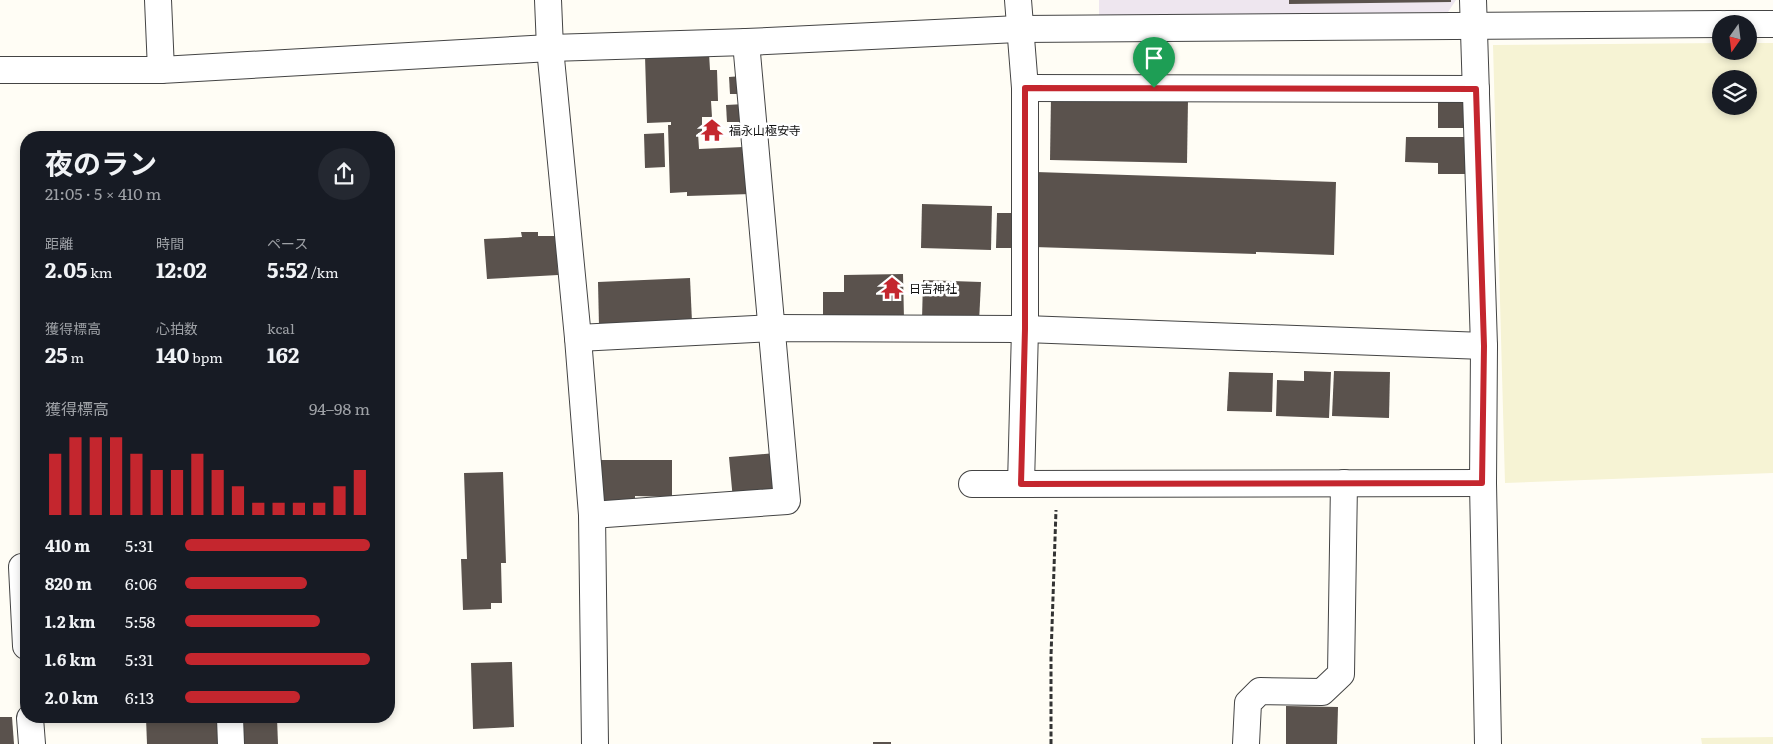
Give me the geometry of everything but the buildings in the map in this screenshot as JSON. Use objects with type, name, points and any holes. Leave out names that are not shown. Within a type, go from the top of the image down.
[{"type":"street","points":[[158,0],[161,70]]},
{"type":"street","points":[[548,0],[550,48],[578,338],[592,515],[595,744]]},
{"type":"street","points":[[1018,0],[1025,88],[1025,329],[1021,484]]},
{"type":"street","points":[[0,70],[161,70],[550,48],[746,42],[1474,12],[1712,24]]},
{"type":"street","points":[[1474,12],[1484,346],[1482,483],[1488,744]]},
{"type":"street","points":[[1758,24],[1773,24]]},
{"type":"street","points":[[592,515],[787,501],[746,42]]},
{"type":"street","points":[[1025,88],[1476,89]]},
{"type":"street","points":[[578,338],[772,328],[1025,329],[1484,346]]},
{"type":"street","points":[[1246,744],[1248,703],[1260,690],[1322,692],[1341,674],[1344,483]]},
{"type":"street","points":[[972,484],[1482,483]]},
{"type":"street","points":[[30,723],[32,744]]},
{"type":"street","points":[[230,723],[231,744]]},
{"type":"path","points":[[1051,744],[1051,656],[1056,484]]},
{"type":"shaded area","points":[[1099,0],[1456,0],[1448,12],[1099,20]]},
{"type":"shaded area","points":[[1712,43],[1712,60],[1758,60],[1758,43],[1773,43],[1773,473],[1505,483],[1493,45]]},
{"type":"shaded area","points":[[1773,737],[1773,744],[1702,744],[1701,738]]},
{"type":"place","name":"福永山極安寺","points":[[712,130]]},
{"type":"place","name":"日吉神社","points":[[892,288]]},
{"type":"route","points":[[1025,88],[1154,88],[1476,89],[1484,346],[1482,483],[1021,484],[1025,329],[1025,88]]}]
